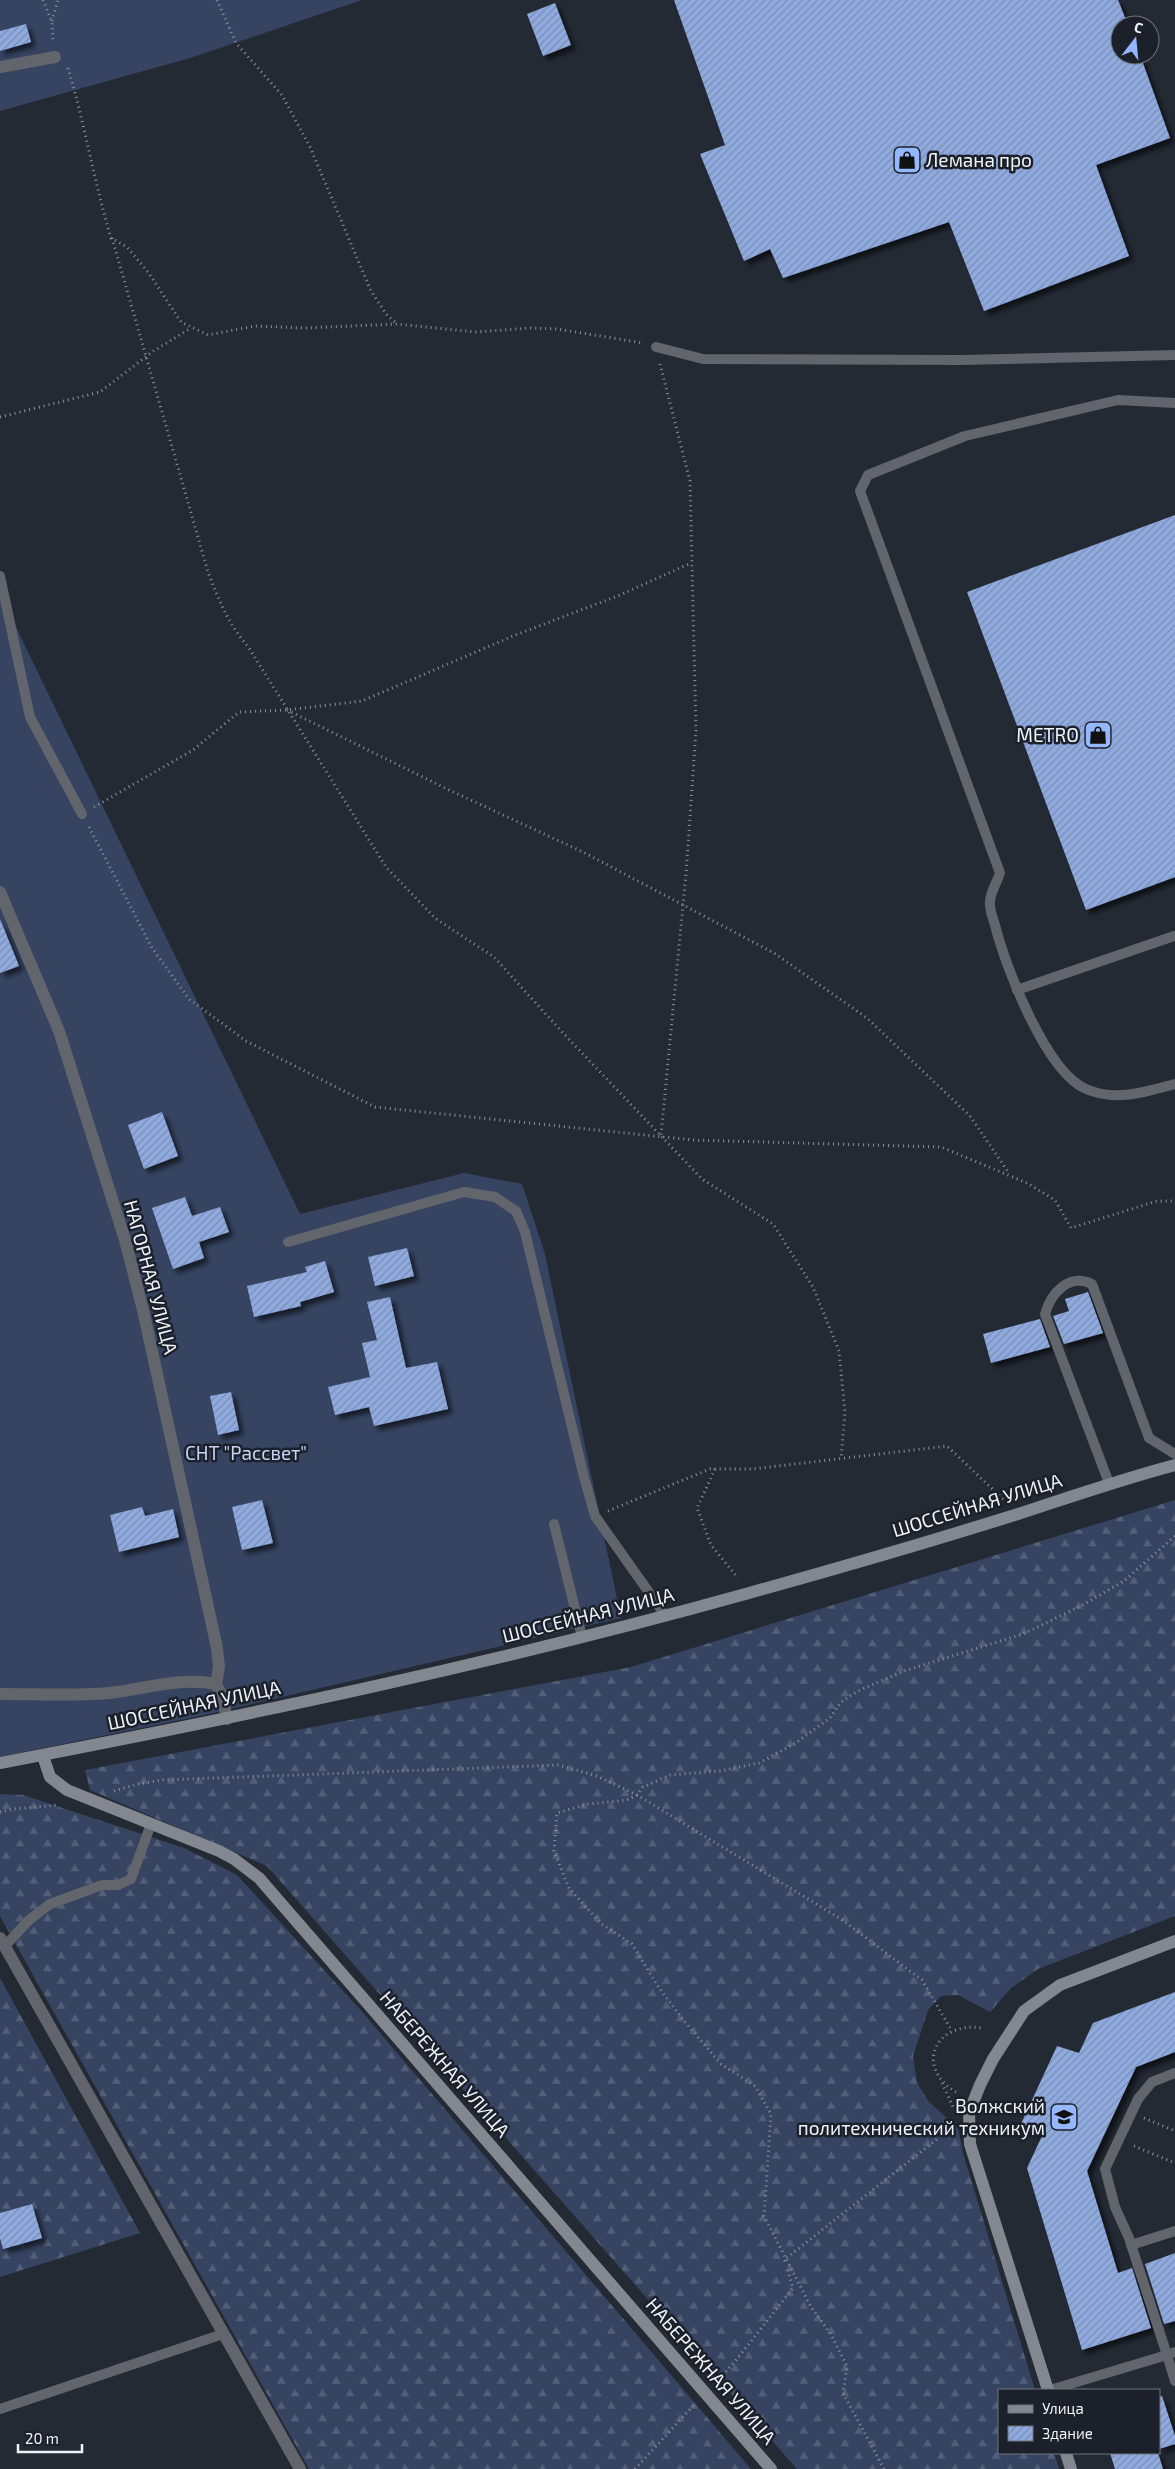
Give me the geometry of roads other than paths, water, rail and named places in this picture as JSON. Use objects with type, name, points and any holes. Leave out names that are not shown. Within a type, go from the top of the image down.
[{"type":"street","points":[[0,67],[55,57]]},
{"type":"street","name":"НАГОРНАЯ УЛИЦА","points":[[0,892],[60,1031],[125,1240],[143,1310],[217,1648],[218,1667],[216,1684]]},
{"type":"street","name":"ШОССЕЙНАЯ УЛИЦА","points":[[0,1763],[227,1719],[582,1637],[749,1593],[1018,1514],[1109,1483],[1175,1464]]},
{"type":"street","points":[[0,1694],[90,1694],[133,1690],[174,1681],[216,1684],[222,1696],[227,1719]]},
{"type":"street","name":"НАБЕРЕЖНАЯ УЛИЦА","points":[[43,1756],[50,1777],[57,1783],[88,1799],[218,1851],[234,1859],[259,1878],[771,2469]]},
{"type":"street","points":[[1049,2389],[970,2144],[969,2113],[993,2059],[1024,2010],[1060,1985],[1175,1941]]},
{"type":"street","points":[[3,1942],[300,2469]]},
{"type":"street","points":[[1066,2454],[1071,2469]]},
{"type":"lane","points":[[656,347],[704,359],[961,360],[1175,355]]},
{"type":"lane","points":[[1175,403],[1118,400],[965,436],[868,475],[860,491],[1000,874],[990,903],[997,934],[1017,990],[1054,1060],[1071,1079],[1084,1089],[1101,1094],[1131,1096],[1175,1084]]},
{"type":"lane","points":[[0,576],[30,717],[82,814]]},
{"type":"lane","points":[[1017,990],[1174,936]]},
{"type":"lane","points":[[288,1242],[464,1192],[495,1197],[516,1211],[525,1232],[595,1516],[666,1615]]},
{"type":"lane","points":[[1109,1483],[1045,1314],[1048,1303],[1062,1286],[1083,1280],[1092,1284],[1149,1438],[1175,1454]]},
{"type":"lane","points":[[554,1524],[582,1637]]},
{"type":"lane","points":[[3,1942],[50,1904],[102,1885],[118,1885],[132,1879],[151,1824]]},
{"type":"lane","points":[[1175,2073],[1152,2082],[1138,2099],[1105,2169],[1115,2207],[1171,2353],[1175,2381]]},
{"type":"lane","points":[[1131,2245],[1175,2231]]},
{"type":"lane","points":[[0,2409],[223,2334]]},
{"type":"lane","points":[[1052,2389],[1171,2353]]},
{"type":"place","name":"Лемана про","points":[[907,160]]},
{"type":"place","name":"METRO","points":[[1098,735]]},
{"type":"place","name":"Волжский политехнический техникум","points":[[1064,2117]]},
{"type":"park label","name":"СНТ \"Рассвет\"","points":[[246,1453]]}]
